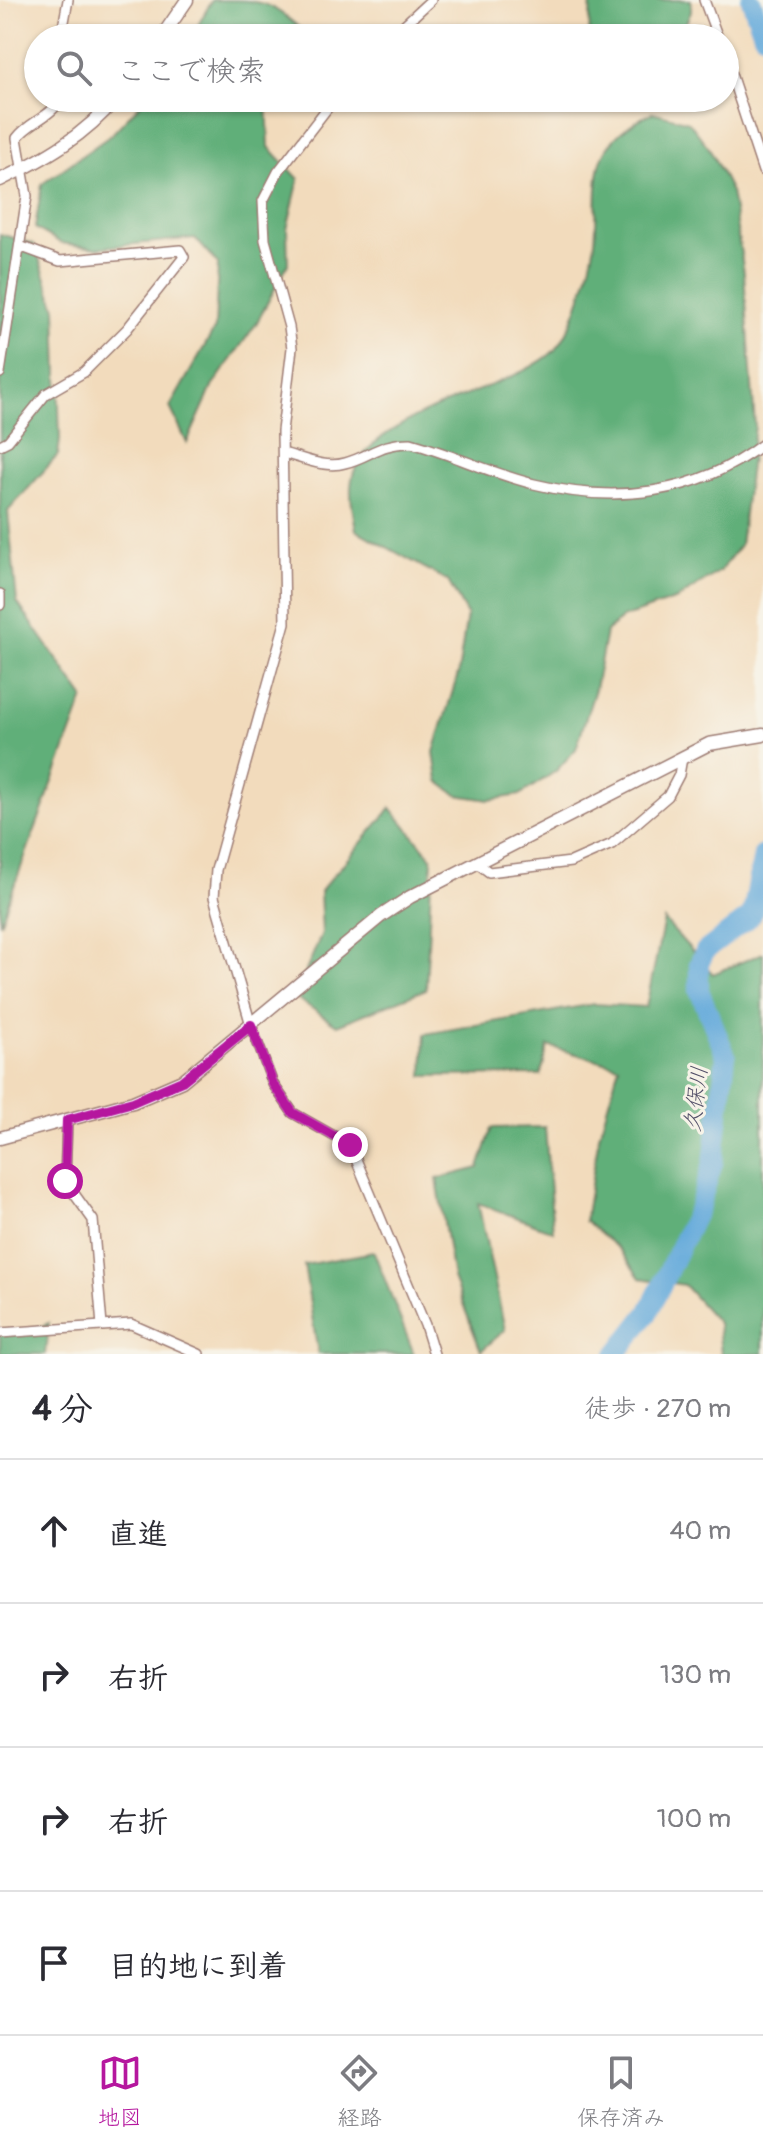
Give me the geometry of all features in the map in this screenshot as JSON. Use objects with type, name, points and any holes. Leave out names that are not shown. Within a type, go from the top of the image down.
[{"type":"street","points":[[64,24],[68,0]]},
{"type":"street","points":[[171,24],[187,0]]},
{"type":"street","points":[[405,24],[431,0]]},
{"type":"street","points":[[704,0],[713,24]]},
{"type":"street","points":[[739,98],[763,171]]},
{"type":"street","points":[[0,373],[22,247],[27,196],[17,138],[25,126],[47,112]]},
{"type":"street","points":[[0,180],[86,129],[102,112]]},
{"type":"street","points":[[324,112],[278,172],[263,201],[265,240],[292,348],[283,453],[285,623],[216,870],[214,897],[251,1025],[273,1084],[293,1113],[350,1145],[425,1325],[434,1354]]},
{"type":"street","points":[[0,445],[8,441],[46,394],[84,372],[127,329],[184,257],[180,250],[60,261],[22,247]]},
{"type":"street","points":[[283,453],[328,465],[346,463],[390,443],[411,443],[534,484],[631,494],[690,485],[722,471],[763,444]]},
{"type":"street","points":[[0,594],[0,605]]},
{"type":"street","points":[[0,1138],[133,1102],[182,1081],[381,916],[709,744],[763,735]]},
{"type":"street","points":[[477,863],[489,872],[571,862],[612,844],[668,796],[679,775],[682,758]]},
{"type":"street","points":[[67,1120],[65,1181],[93,1220],[102,1326]]},
{"type":"street","points":[[0,1333],[131,1324],[199,1354]]},
{"type":"green space","points":[[212,0],[242,0],[272,8],[294,24],[199,24]]},
{"type":"green space","points":[[591,0],[691,0],[691,12],[685,24],[590,24]]},
{"type":"green space","points":[[133,112],[268,112],[269,147],[299,179],[287,229],[288,264],[256,324],[213,385],[187,443],[170,407],[215,328],[218,264],[195,238],[95,248],[61,243],[35,228],[42,184],[111,135]]},
{"type":"green space","points":[[653,112],[689,122],[709,148],[731,192],[744,273],[755,426],[740,545],[720,571],[677,599],[622,618],[606,632],[595,689],[576,749],[556,771],[520,795],[489,800],[457,795],[438,781],[434,752],[458,674],[467,615],[448,581],[356,530],[351,487],[359,461],[378,440],[439,406],[507,379],[556,349],[575,314],[590,266],[601,161],[622,131]]},
{"type":"green space","points":[[0,234],[34,244],[56,308],[60,440],[58,455],[8,511],[17,602],[84,698],[0,924]]},
{"type":"green space","points":[[391,808],[432,858],[426,989],[337,1025],[295,997],[322,933],[320,891]]},
{"type":"green space","points":[[664,920],[713,974],[763,953],[763,1354],[721,1354],[718,1323],[684,1285],[640,1278],[619,1249],[585,1221],[599,1136],[619,1066],[548,1046],[541,1075],[423,1076],[425,1034],[594,1004],[646,1007]]},
{"type":"green space","points":[[545,1127],[553,1231],[478,1203],[505,1330],[481,1351],[453,1278],[437,1179],[479,1168],[492,1128]]},
{"type":"green space","points":[[374,1252],[414,1354],[318,1354],[304,1265]]},
{"type":"green space","points":[[49,1323],[45,1354],[0,1354],[0,1333],[34,1330]]},
{"type":"waterway","name":"久保川","points":[[751,0],[763,34]]},
{"type":"waterway","name":"久保川","points":[[616,1354],[648,1313],[699,1207],[713,1163],[726,1056],[699,990],[699,964],[705,951],[752,915],[763,855]]},
{"type":"route","points":[[65,1181],[67,1120],[133,1102],[182,1081],[251,1025],[273,1084],[293,1113],[338,1135],[350,1145]]}]
